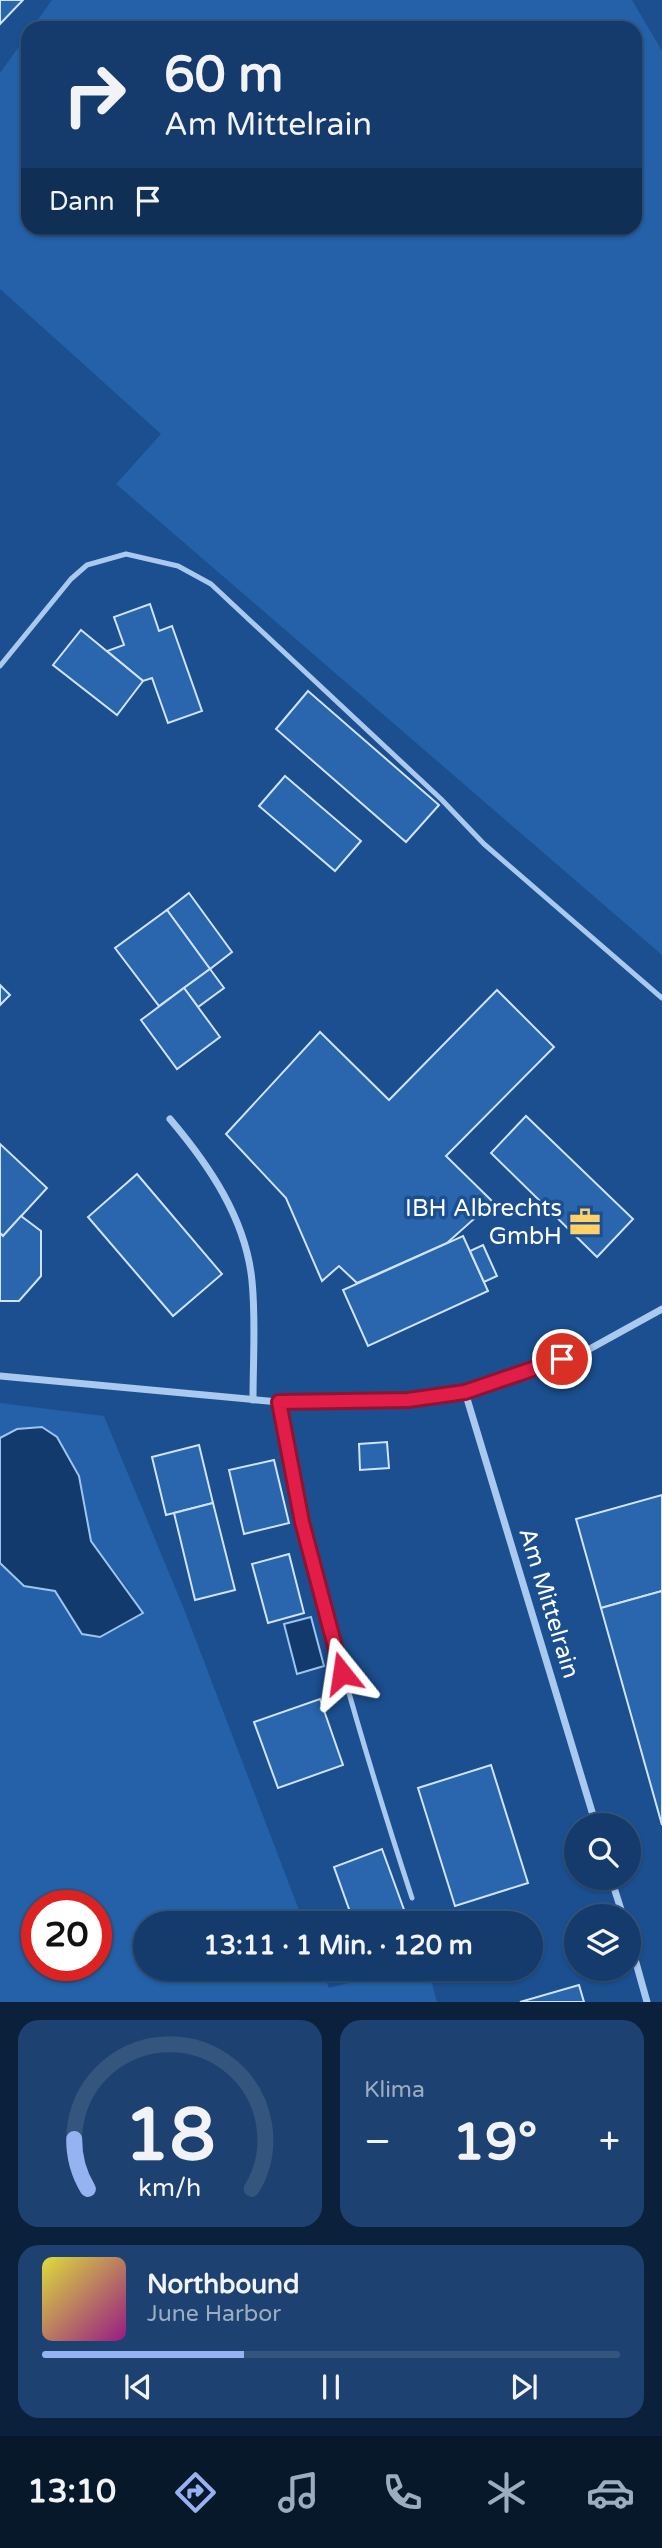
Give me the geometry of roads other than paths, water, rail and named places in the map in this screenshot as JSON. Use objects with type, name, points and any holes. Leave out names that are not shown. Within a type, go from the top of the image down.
[{"type":"street","points":[[170,1119],[215,1179],[239,1225],[252,1279],[253,1400]]},
{"type":"street","points":[[0,1376],[279,1402],[408,1400],[465,1392],[586,1350],[662,1309]]},
{"type":"street","name":"Am Mittelrain","points":[[465,1392],[592,1813]]},
{"type":"street","points":[[641,1981],[647,2002]]},
{"type":"lane","points":[[0,666],[71,579],[88,565],[126,554],[178,566],[211,584],[441,799],[484,844],[662,998]]},
{"type":"lane","points":[[279,1402],[302,1522],[355,1723],[412,1898]]},
{"type":"place","name":"IBH Albrechts GmbH","points":[[585,1222]]}]
